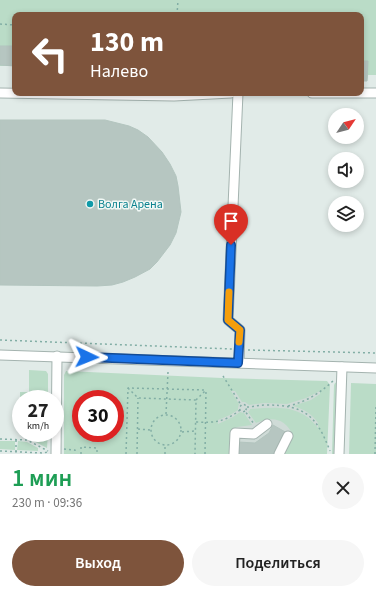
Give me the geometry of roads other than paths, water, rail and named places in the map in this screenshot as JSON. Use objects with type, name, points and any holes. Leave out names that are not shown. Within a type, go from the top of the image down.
[{"type":"street","points":[[0,93],[12,93]]},
{"type":"street","points":[[364,93],[376,93]]},
{"type":"street","points":[[238,96],[228,320],[240,330],[238,363]]},
{"type":"street","points":[[0,355],[376,368]]},
{"type":"street","points":[[56,390],[57,356]]},
{"type":"street","points":[[339,454],[342,367]]},
{"type":"street","points":[[234,454],[235,433],[254,434],[267,424]]},
{"type":"street","points":[[279,454],[288,436]]},
{"type":"street","points":[[58,442],[59,452]]},
{"type":"place","name":"Волга Арена","points":[[90,204]]}]
